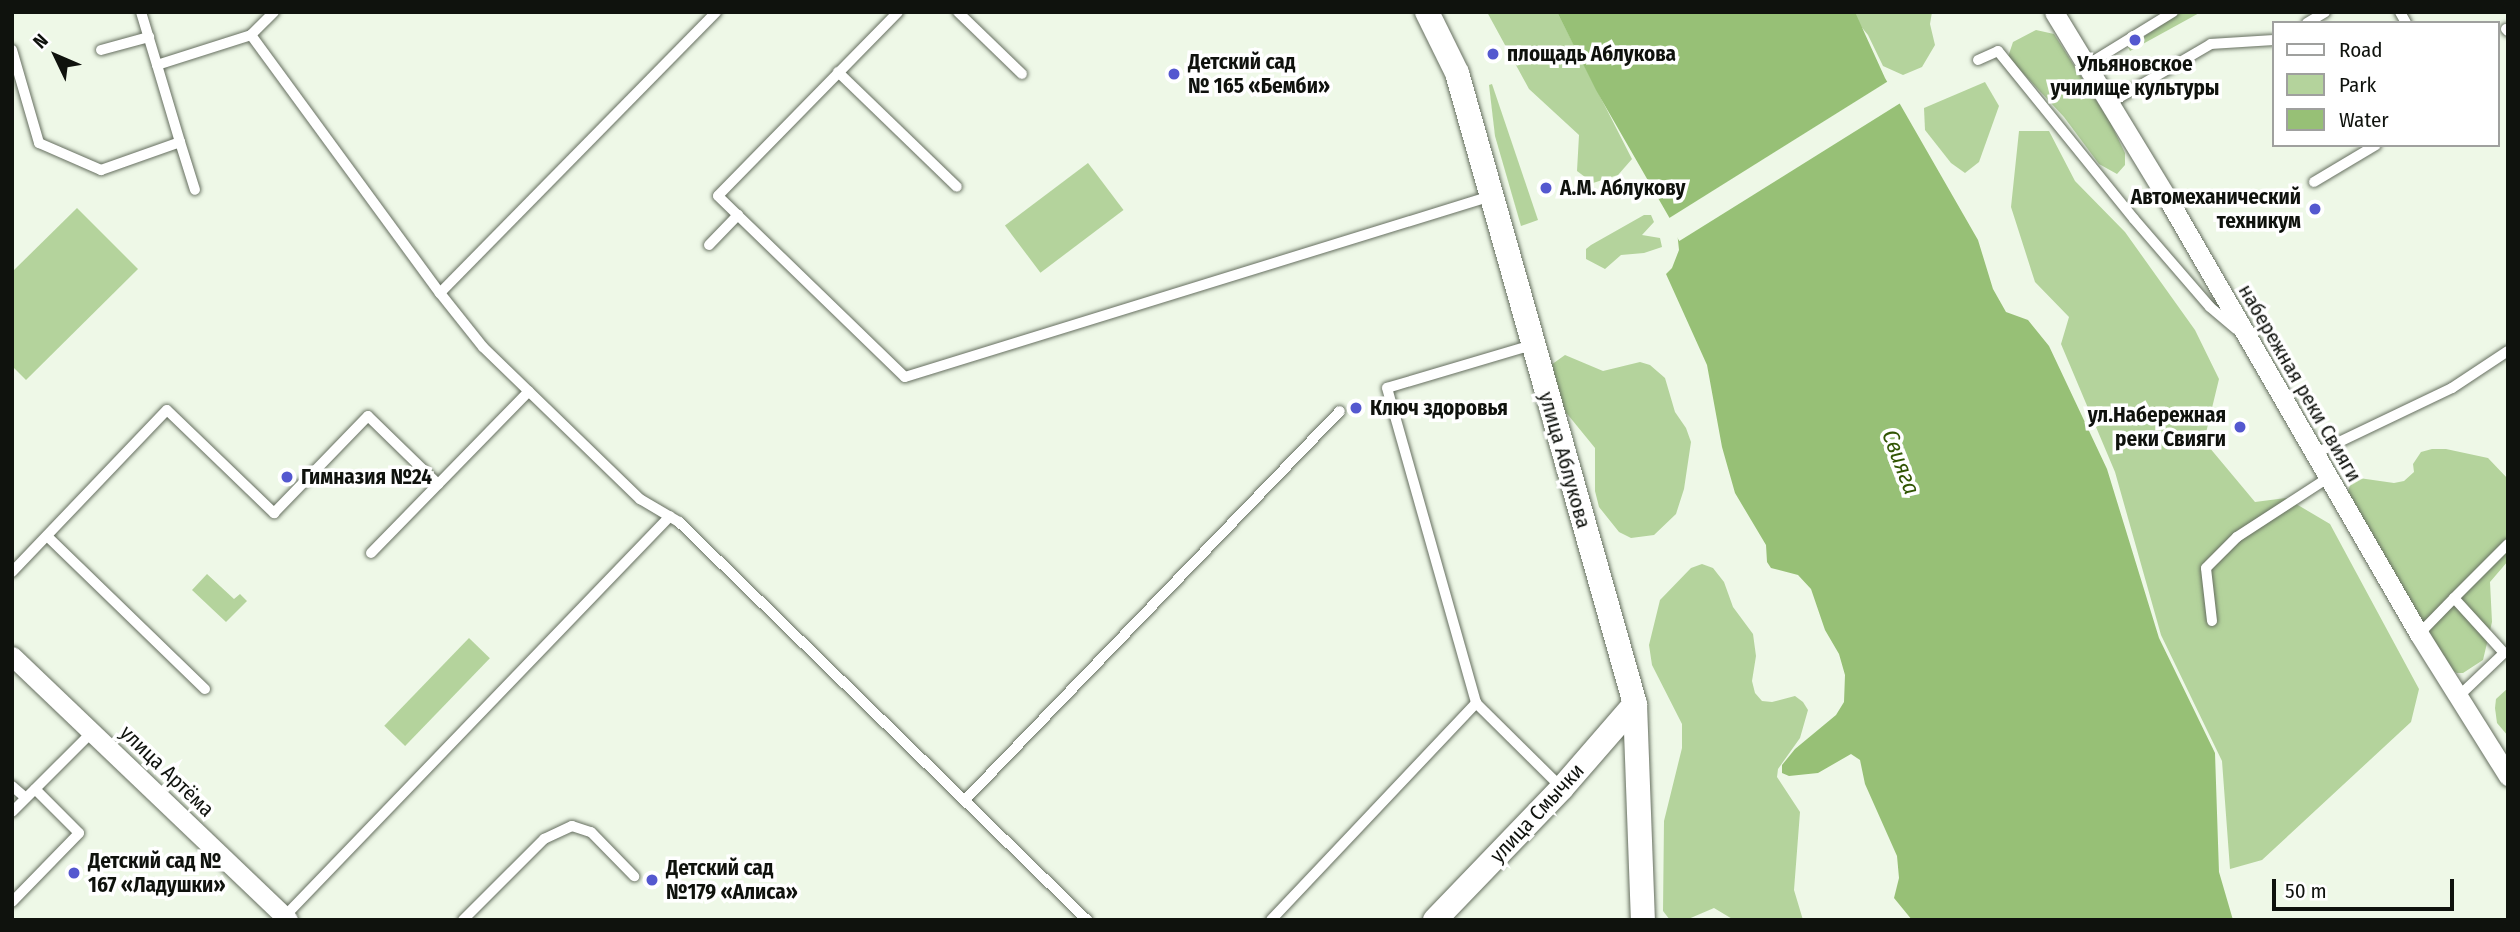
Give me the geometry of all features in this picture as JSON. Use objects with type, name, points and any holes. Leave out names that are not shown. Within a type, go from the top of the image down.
[{"type":"street","name":"улица Аблукова","points":[[1427,12],[1457,73],[1635,704],[1643,920]]},
{"type":"street","name":"набережная реки Свияги","points":[[2054,12],[2110,103],[2419,634],[2508,776]]},
{"type":"street","name":"улица Артёма","points":[[12,656],[286,918]]},
{"type":"street","name":"улица Смычки","points":[[1436,920],[1562,788],[1635,704]]},
{"type":"lane","points":[[141,12],[195,190]]},
{"type":"lane","points":[[157,65],[251,36],[274,12]]},
{"type":"lane","points":[[440,293],[716,12]]},
{"type":"lane","points":[[898,12],[718,196],[905,377],[1492,195]]},
{"type":"lane","points":[[958,12],[1022,74]]},
{"type":"lane","points":[[2087,65],[2173,12]]},
{"type":"lane","points":[[251,36],[440,293],[484,346],[640,499],[670,516],[1087,920]]},
{"type":"lane","points":[[102,50],[149,37]]},
{"type":"lane","points":[[2110,103],[2211,44],[2272,40]]},
{"type":"lane","points":[[12,50],[39,143],[101,170],[180,142]]},
{"type":"lane","points":[[1978,60],[1998,51],[2105,184],[2210,307],[2249,340]]},
{"type":"lane","points":[[838,72],[957,187]]},
{"type":"lane","points":[[2314,182],[2373,147]]},
{"type":"lane","points":[[709,245],[738,215]]},
{"type":"lane","points":[[1532,345],[1387,388],[1476,704],[1562,788]]},
{"type":"lane","points":[[2314,454],[2452,388],[2508,351]]},
{"type":"lane","points":[[371,553],[528,390]]},
{"type":"lane","points":[[12,572],[167,410],[274,513],[368,416],[438,484]]},
{"type":"lane","points":[[965,800],[1340,411]]},
{"type":"lane","points":[[2212,621],[2206,568],[2237,537],[2328,478]]},
{"type":"lane","points":[[286,918],[670,516]]},
{"type":"lane","points":[[47,536],[205,689]]},
{"type":"lane","points":[[2419,634],[2508,544]]},
{"type":"lane","points":[[2454,597],[2504,653],[2458,697]]},
{"type":"lane","points":[[1270,920],[1476,704]]},
{"type":"lane","points":[[12,812],[93,731]]},
{"type":"lane","points":[[12,786],[26,799]]},
{"type":"lane","points":[[12,902],[79,833],[35,789]]},
{"type":"lane","points":[[463,920],[544,839],[572,826],[591,832],[634,876]]},
{"type":"green space","points":[[1487,12],[1557,12],[1632,159],[1618,175],[1593,183],[1577,171],[1579,135],[1529,89]]},
{"type":"green space","points":[[1849,12],[1932,12],[1930,24],[1935,45],[1922,67],[1903,75],[1883,66],[1868,35]]},
{"type":"green space","points":[[2182,12],[2201,12],[2130,51],[2128,47]]},
{"type":"green space","points":[[2036,30],[2054,34],[2110,122],[2125,153],[2125,165],[2117,174],[2099,164],[2064,117],[2008,57],[2013,42]]},
{"type":"green space","points":[[1985,82],[1999,106],[1979,162],[1965,173],[1951,163],[1925,130],[1924,108]]},
{"type":"green space","points":[[1492,84],[1538,220],[1521,226],[1495,136],[1489,85]]},
{"type":"green space","points":[[2019,131],[2049,131],[2075,181],[2125,232],[2195,330],[2219,379],[2204,441],[2255,502],[2286,498],[2330,524],[2419,689],[2411,722],[2262,860],[2230,869],[2222,761],[2161,635],[2115,472],[2061,344],[2069,317],[2035,282],[2011,207]]},
{"type":"green space","points":[[1088,163],[1124,210],[1040,273],[1005,226]]},
{"type":"green space","points":[[77,208],[138,269],[26,380],[12,366],[12,272]]},
{"type":"green space","points":[[1644,215],[1651,215],[1654,222],[1642,235],[1660,238],[1662,247],[1644,253],[1621,255],[1605,269],[1586,259],[1586,249],[1591,245]]},
{"type":"green space","points":[[1565,355],[1603,371],[1640,362],[1650,365],[1665,378],[1675,412],[1686,428],[1691,442],[1684,489],[1676,514],[1654,535],[1631,538],[1619,532],[1599,507],[1595,491],[1595,448],[1564,410],[1551,365]]},
{"type":"green space","points":[[2446,449],[2488,458],[2508,479],[2508,561],[2490,582],[2492,622],[2483,660],[2463,673],[2457,673],[2443,665],[2347,495],[2351,482],[2359,478],[2394,483],[2404,481],[2414,472],[2413,464],[2421,452]]},
{"type":"green space","points":[[1702,564],[1713,568],[1724,582],[1733,607],[1753,634],[1756,656],[1752,681],[1755,693],[1762,701],[1772,702],[1795,696],[1808,710],[1800,738],[1778,769],[1777,777],[1800,812],[1794,890],[1803,920],[1734,920],[1714,908],[1686,920],[1670,920],[1663,911],[1664,821],[1682,748],[1682,724],[1652,665],[1649,645],[1660,600],[1691,568]]},
{"type":"green space","points":[[207,574],[234,599],[240,594],[247,601],[226,622],[192,590]]},
{"type":"green space","points":[[469,638],[490,658],[405,746],[384,726]]},
{"type":"green space","points":[[2508,688],[2508,736],[2497,723],[2495,708],[2496,699]]},
{"type":"water","name":"Свияга","points":[[1557,12],[1855,12],[1885,78],[1978,240],[1993,289],[2006,312],[2028,320],[2049,346],[2107,469],[2159,638],[2215,753],[2219,872],[2233,920],[1912,920],[1894,898],[1899,878],[1897,856],[1865,784],[1860,760],[1851,754],[1818,773],[1789,776],[1782,773],[1782,765],[1795,749],[1836,715],[1844,702],[1845,675],[1839,654],[1825,630],[1811,589],[1798,575],[1771,568],[1767,562],[1766,545],[1735,493],[1722,447],[1707,365],[1666,274],[1672,268],[1679,250],[1677,231],[1596,90]]},
{"type":"pier","points":[[1890,80],[1903,101],[1679,241],[1666,220]]},
{"type":"place","name":"Ульяновское училище культуры","points":[[2135,40]]},
{"type":"place","name":"площадь Аблукова","points":[[1493,54]]},
{"type":"place","name":"Детский сад № 165 «Бемби»","points":[[1174,74]]},
{"type":"place","name":"А.М. Аблукову","points":[[1546,188]]},
{"type":"place","name":"Автомеханический техникум","points":[[2315,209]]},
{"type":"place","name":"Ключ здоровья","points":[[1356,408]]},
{"type":"place","name":"ул.Набережная реки Свияги","points":[[2240,427]]},
{"type":"place","name":"Гимназия №24","points":[[287,477]]},
{"type":"place","name":"Детский сад № 167 «Ладушки»","points":[[74,873]]},
{"type":"place","name":"Детский сад №179 «Алиса»","points":[[652,880]]}]
